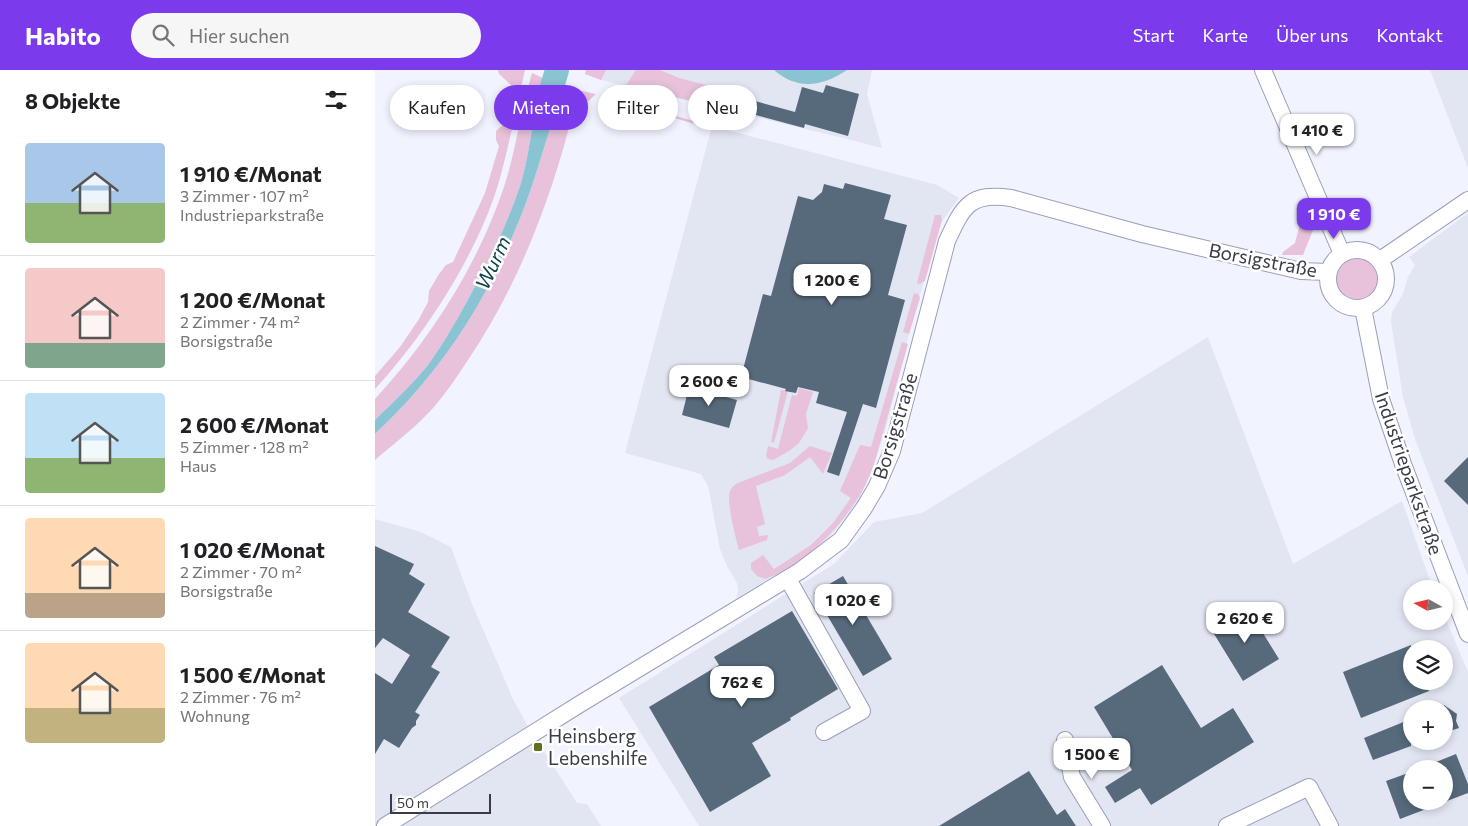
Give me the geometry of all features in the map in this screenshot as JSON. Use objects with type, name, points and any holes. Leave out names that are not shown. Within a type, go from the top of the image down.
[{"type":"street","points":[[1263,70],[1341,254]]},
{"type":"street","name":"Borsigstraße","points":[[385,826],[580,704],[800,571],[841,540],[877,486],[891,451],[947,241],[958,217],[970,203],[993,195],[1011,198],[1151,236],[1301,271],[1329,272]]},
{"type":"street","points":[[1380,260],[1468,200]]},
{"type":"street","points":[[1349,250],[1366,250],[1380,260],[1385,269],[1387,279],[1385,289],[1380,298],[1372,305],[1363,308],[1353,308],[1336,300],[1330,291],[1328,282],[1329,272],[1331,265],[1341,254],[1349,250]]},
{"type":"street","name":"Industrieparkstraße","points":[[1363,308],[1381,399],[1403,464],[1468,634]]},
{"type":"street","points":[[788,578],[863,711],[824,732]]},
{"type":"street","points":[[1065,740],[1071,777],[1102,826]]},
{"type":"street","points":[[1227,826],[1309,787],[1330,826]]},
{"type":"shaded area","points":[[498,70],[525,70],[522,85],[511,85],[499,74]]},
{"type":"shaded area","points":[[586,70],[872,70],[867,94],[882,148],[757,117],[757,85],[688,85],[688,101],[678,98],[678,85],[622,85],[585,74]]},
{"type":"shaded area","points":[[586,70],[606,70],[601,80],[585,74]]},
{"type":"shaded area","points":[[636,70],[660,70],[679,78],[706,85],[688,85],[688,100],[678,98],[678,85],[626,85]]},
{"type":"shaded area","points":[[1430,70],[1468,70],[1468,168]]},
{"type":"shaded area","points":[[532,73],[545,79],[543,85],[529,85]]},
{"type":"shaded area","points":[[588,92],[596,94],[588,101]]},
{"type":"shaded area","points":[[678,117],[688,119],[688,122],[678,119]]},
{"type":"shaded area","points":[[512,130],[498,185],[477,239],[463,267],[430,319],[394,368],[375,389],[375,376],[400,347],[419,319],[428,302],[429,291],[439,274],[446,265],[453,262],[485,193],[499,146],[496,140],[496,131]]},
{"type":"shaded area","points":[[518,130],[532,130],[521,183],[499,240],[451,330],[434,357],[415,380],[375,420],[375,399],[417,349],[454,294],[470,265],[498,205]]},
{"type":"shaded area","points":[[550,130],[568,130],[544,208],[531,241],[502,304],[485,334],[434,407],[375,460],[375,434],[418,390],[437,366],[455,342],[486,291],[520,218]]},
{"type":"shaded area","points":[[711,130],[727,130],[937,185],[959,198],[940,224],[909,334],[884,436],[859,500],[836,530],[819,548],[802,560],[736,598],[738,591],[737,583],[720,549],[708,486],[701,474],[625,453]]},
{"type":"shaded area","points":[[1468,213],[1468,576],[1415,439],[1403,397],[1391,322],[1392,312],[1403,294],[1408,277],[1415,265],[1409,257]]},
{"type":"shaded area","points":[[935,215],[941,215],[942,220],[925,281],[919,284],[917,283]]},
{"type":"shaded area","points":[[1309,216],[1313,230],[1303,255],[1282,255],[1283,252],[1295,243],[1300,224]]},
{"type":"shaded area","points":[[1357,258],[1369,262],[1375,268],[1379,280],[1375,292],[1369,298],[1357,302],[1345,298],[1339,292],[1335,280],[1339,268],[1345,262]]},
{"type":"shaded area","points":[[914,293],[918,294],[920,298],[909,334],[903,332]]},
{"type":"shaded area","points":[[1208,337],[1293,564],[1402,501],[1430,580],[1403,580],[1403,630],[1450,630],[1468,672],[1468,826],[699,826],[619,698],[834,564],[874,522],[922,513]]},
{"type":"shaded area","points":[[902,342],[908,344],[875,460],[865,486],[855,503],[829,535],[798,562],[782,572],[765,579],[757,576],[751,569],[751,563],[763,555],[774,569],[811,545],[833,523],[851,498],[840,491],[860,445],[871,447]]},
{"type":"shaded area","points":[[799,388],[813,392],[806,414],[808,428],[799,443],[789,451],[773,460],[768,459],[766,456],[768,446],[778,449],[792,395],[797,396]]},
{"type":"shaded area","points":[[781,390],[788,391],[774,443],[771,442]]},
{"type":"shaded area","points":[[810,446],[832,453],[823,474],[810,457],[785,475],[756,486],[765,524],[757,527],[759,536],[768,535],[767,540],[739,550],[730,511],[729,496],[734,485],[790,463]]},
{"type":"shaded area","points":[[375,519],[421,532],[451,547],[472,604],[513,699],[527,725],[577,803],[587,804],[601,826],[375,826]]},
{"type":"water","points":[[774,70],[847,70],[829,80],[810,84],[792,81]]},
{"type":"water","points":[[545,79],[557,85],[543,85]]},
{"type":"water","points":[[532,130],[550,130],[527,202],[486,291],[455,342],[437,366],[418,390],[375,434],[375,420],[428,365],[461,312],[511,212],[521,183]]},
{"type":"building","points":[[826,85],[859,94],[848,136],[805,124],[804,128],[757,115],[757,102],[795,112],[802,87],[823,93]]},
{"type":"building","points":[[845,183],[891,195],[884,219],[907,225],[888,295],[905,300],[876,408],[863,404],[839,476],[827,472],[847,412],[816,403],[819,392],[798,387],[796,393],[785,391],[786,389],[741,377],[763,294],[771,296],[798,196],[813,200],[822,192],[824,184],[843,189]]},
{"type":"building","points":[[689,387],[737,400],[729,428],[682,415]]},
{"type":"building","points":[[1468,457],[1468,505],[1444,481]]},
{"type":"building","points":[[375,546],[414,564],[409,574],[425,584],[408,612],[450,637],[431,667],[440,672],[415,712],[420,715],[416,725],[399,748],[384,739],[375,754],[375,673],[392,684],[410,655],[383,638],[375,648]]},
{"type":"building","points":[[843,576],[892,659],[863,676],[814,593]]},
{"type":"building","points":[[1247,607],[1279,659],[1243,681],[1211,629]]},
{"type":"building","points":[[792,611],[838,689],[752,743],[771,776],[710,812],[649,707],[719,665],[714,657]]},
{"type":"building","points":[[1403,648],[1403,690],[1429,691],[1361,718],[1343,672]]},
{"type":"building","points":[[1162,665],[1201,728],[1233,708],[1254,742],[1151,805],[1140,788],[1115,803],[1105,787],[1132,770],[1094,707]]},
{"type":"building","points":[[1453,711],[1457,714],[1456,721],[1459,728],[1453,730]]},
{"type":"building","points":[[1403,722],[1403,749],[1373,760],[1364,738]]},
{"type":"building","points":[[1456,754],[1468,784],[1468,793],[1453,799],[1453,760],[1441,760]]},
{"type":"building","points":[[1029,771],[1057,815],[1065,809],[1076,826],[939,826]]},
{"type":"building","points":[[1403,775],[1403,810],[1424,810],[1400,819],[1386,781]]},
{"type":"waterway","name":"Wurm","points":[[553,85],[557,70]]},
{"type":"place","name":"Heinsberg Lebenshilfe","points":[[538,747]]}]
